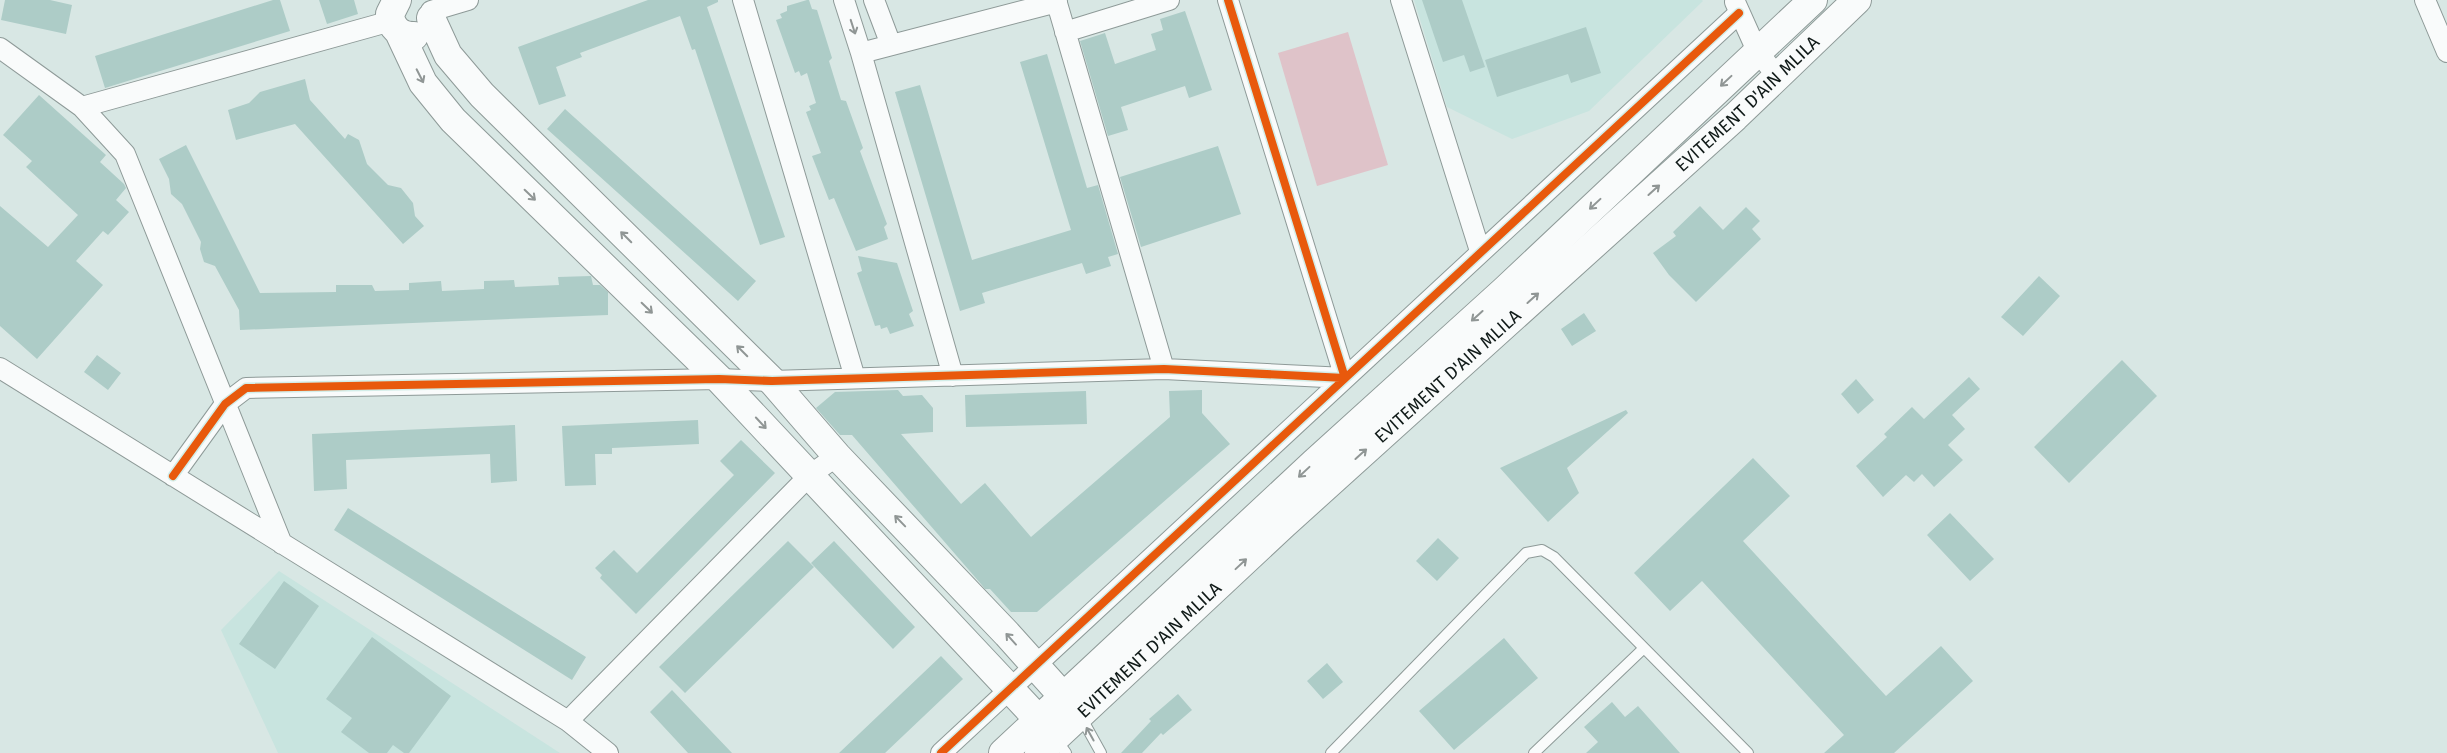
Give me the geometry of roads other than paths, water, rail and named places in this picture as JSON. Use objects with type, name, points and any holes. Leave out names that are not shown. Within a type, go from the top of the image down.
[{"type":"main road","name":"EVITEMENT D'AIN MLILA","points":[[1003,753],[1050,741],[1072,706],[1314,463],[1504,291],[1813,0]]},
{"type":"main road","name":"EVITEMENT D'AIN MLILA","points":[[1072,706],[1290,518],[1735,117],[1857,0]]},
{"type":"main road","points":[[393,12],[412,36],[419,35],[425,30],[429,10]]},
{"type":"main road","points":[[429,10],[448,55],[482,95],[772,381],[837,456],[1072,706]]},
{"type":"main road","points":[[393,12],[423,83],[453,120],[719,379],[1011,689],[1050,741]]},
{"type":"street","points":[[429,10],[468,0]]},
{"type":"street","points":[[743,0],[855,378]]},
{"type":"street","points":[[844,0],[861,53],[953,376]]},
{"type":"street","points":[[874,0],[891,45]]},
{"type":"street","points":[[1065,32],[1169,0]]},
{"type":"street","points":[[1228,0],[1346,378]]},
{"type":"street","points":[[1402,0],[1480,252]]},
{"type":"street","points":[[2425,0],[2447,52]]},
{"type":"street","points":[[861,53],[1056,1],[1164,369]]},
{"type":"street","points":[[941,753],[1346,378],[1737,7],[1757,51],[1777,76]]},
{"type":"street","points":[[82,107],[393,12]]},
{"type":"street","points":[[0,48],[82,107],[125,154],[282,544]]},
{"type":"street","points":[[0,368],[568,721],[608,753]]},
{"type":"street","points":[[173,476],[225,404],[246,388],[719,379],[772,381],[1164,369],[1346,378]]},
{"type":"street","points":[[568,721],[810,475],[837,456]]},
{"type":"lane","points":[[1338,751],[1526,553],[1542,550],[1554,557],[1748,753]]},
{"type":"lane","points":[[1536,752],[1644,648]]},
{"type":"lane","points":[[1072,706],[1101,753]]}]
